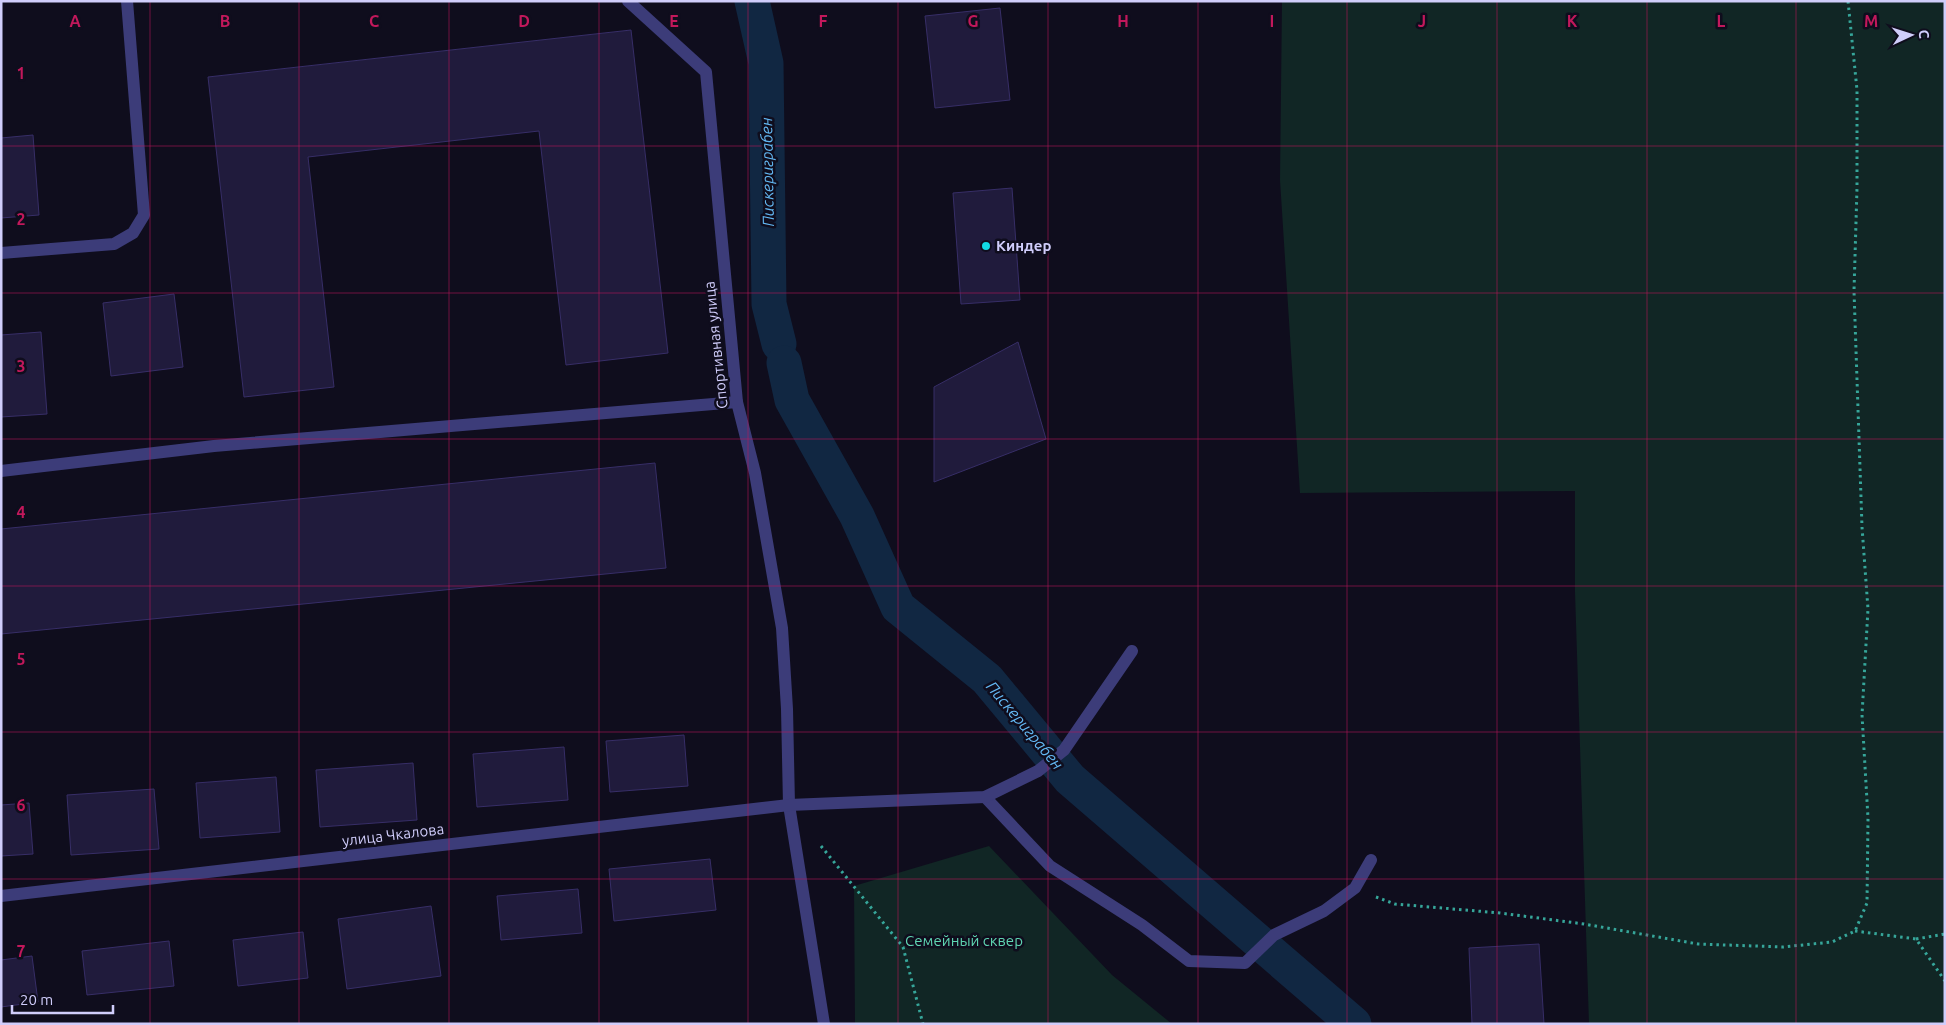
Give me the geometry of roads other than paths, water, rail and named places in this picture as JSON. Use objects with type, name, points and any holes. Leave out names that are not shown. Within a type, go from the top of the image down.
[{"type":"street","points":[[1,253],[114,244],[133,233],[144,215],[127,1]]},
{"type":"street","name":"Спортивная улица","points":[[628,1],[706,72],[737,402],[754,473],[782,628],[788,709],[789,805],[824,1024]]},
{"type":"street","points":[[1,471],[214,446],[737,402]]},
{"type":"street","points":[[1132,651],[1064,750],[1038,771],[985,797],[1050,866],[1142,925],[1189,961],[1245,963],[1274,935],[1324,911],[1355,888],[1371,860]]},
{"type":"street","name":"улица Чкалова","points":[[1,896],[789,805],[985,797]]},
{"type":"waterway","name":"Пискериграбен","points":[[752,1],[766,63],[769,304],[779,344]]},
{"type":"waterway","name":"Пискериграбен","points":[[784,363],[792,400],[857,516],[898,607],[987,679],[1070,779],[1354,1024]]},
{"type":"place","name":"Киндер","points":[[986,246]]},
{"type":"park label","name":"Семейный сквер","points":[[964,941]]}]
